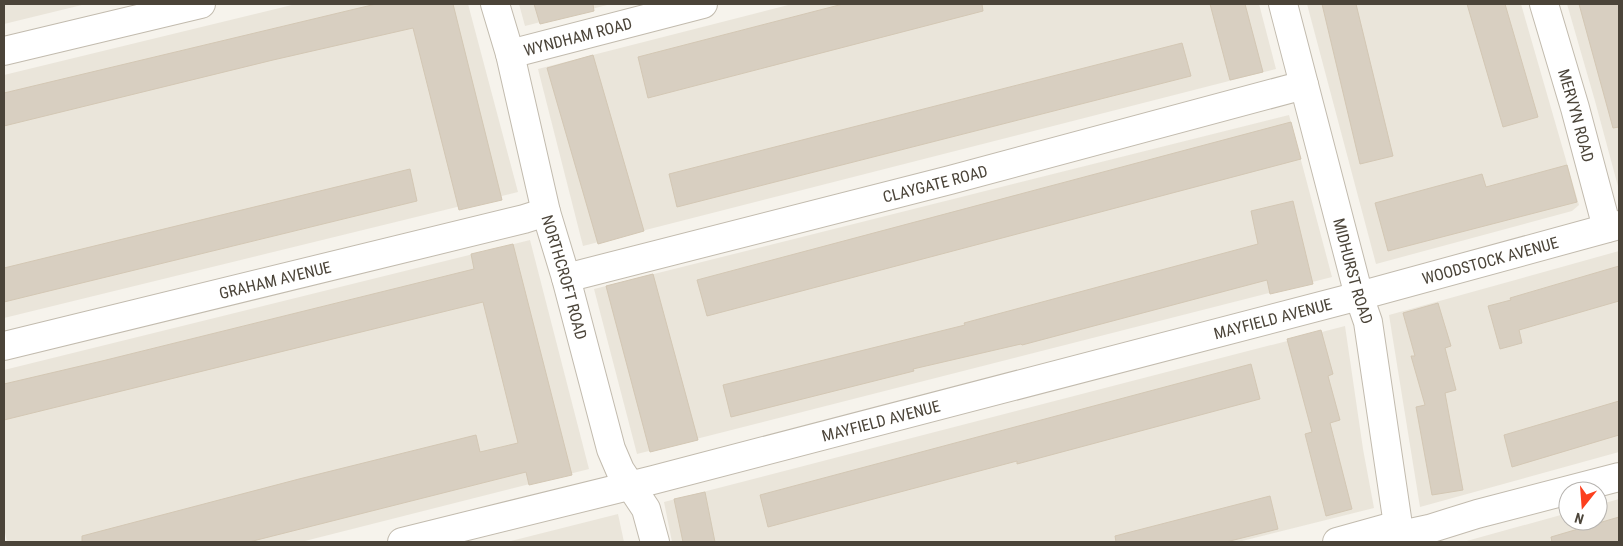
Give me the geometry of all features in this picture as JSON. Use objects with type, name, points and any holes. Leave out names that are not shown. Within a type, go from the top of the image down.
[{"type":"street","points":[[4,51],[201,4]]},
{"type":"street","name":"NORTHCROFT ROAD","points":[[495,4],[510,54],[546,212],[566,278],[611,449],[616,462],[646,509],[655,542]]},
{"type":"street","name":"WYNDHAM ROAD","points":[[510,54],[703,4]]},
{"type":"street","name":"MIDHURST ROAD","points":[[1283,4],[1359,296],[1368,322],[1401,534]]},
{"type":"street","name":"MERVYN ROAD","points":[[1544,4],[1613,226]]},
{"type":"street","name":"CLAYGATE ROAD","points":[[566,278],[950,180],[1304,85]]},
{"type":"street","name":"GRAHAM AVENUE","points":[[4,346],[524,219],[546,212]]},
{"type":"street","name":"WOODSTOCK AVENUE","points":[[1359,296],[1613,226]]},
{"type":"street","name":"MAYFIELD AVENUE","points":[[402,542],[631,485],[1359,296]]},
{"type":"street","points":[[1337,542],[1429,529],[1477,514],[1619,477]]},
{"type":"shaded area","points":[[4,4],[86,4],[4,24]]},
{"type":"shaded area","points":[[296,4],[468,4],[518,192],[4,318],[4,75]]},
{"type":"shaded area","points":[[519,4],[611,4],[525,26]]},
{"type":"shaded area","points":[[792,4],[1259,4],[1276,69],[583,246],[538,69]]},
{"type":"shaded area","points":[[1307,4],[1521,4],[1579,205],[1572,211],[1376,264]]},
{"type":"shaded area","points":[[1567,4],[1619,4],[1619,190],[1595,101]]},
{"type":"shaded area","points":[[1289,115],[1332,277],[637,454],[594,289]]},
{"type":"shaded area","points":[[530,240],[589,469],[301,542],[7,542],[4,528],[4,370]]},
{"type":"shaded area","points":[[1619,251],[1619,452],[1420,507],[1389,315]]},
{"type":"shaded area","points":[[1345,326],[1363,449],[1374,508],[1238,542],[672,542],[664,502]]},
{"type":"shaded area","points":[[1619,499],[1619,542],[1463,542],[1558,516],[1558,531],[1608,531],[1608,502]]},
{"type":"shaded area","points":[[618,514],[624,542],[507,542]]},
{"type":"building","points":[[376,4],[453,4],[502,200],[459,210],[413,28],[273,60],[4,126],[4,93]]},
{"type":"building","points":[[534,4],[593,4],[594,11],[540,24]]},
{"type":"building","points":[[843,4],[982,4],[983,11],[648,98],[638,57]]},
{"type":"building","points":[[1210,4],[1245,4],[1263,72],[1230,80]]},
{"type":"building","points":[[1322,4],[1356,4],[1393,156],[1360,164]]},
{"type":"building","points":[[1467,4],[1505,4],[1538,117],[1503,127]]},
{"type":"building","points":[[1579,4],[1619,4],[1619,127],[1613,128]]},
{"type":"building","points":[[1182,43],[1191,76],[677,207],[669,174]]},
{"type":"building","points":[[593,55],[644,231],[598,244],[547,68]]},
{"type":"building","points":[[1291,122],[1301,159],[707,316],[697,280]]},
{"type":"building","points":[[1567,165],[1577,202],[1388,251],[1375,203],[1482,174],[1486,187]]},
{"type":"building","points":[[410,169],[417,201],[4,302],[4,268]]},
{"type":"building","points":[[1293,201],[1313,284],[1270,294],[1267,280],[1022,345],[913,369],[914,371],[731,417],[723,385],[965,325],[964,323],[1258,244],[1251,211]]},
{"type":"building","points":[[513,244],[572,475],[529,485],[526,472],[249,542],[82,542],[82,536],[476,435],[480,452],[518,443],[483,302],[4,420],[4,384],[474,269],[471,254]]},
{"type":"building","points":[[1619,266],[1619,301],[1519,330],[1522,343],[1500,349],[1488,306]]},
{"type":"building","points":[[653,274],[698,440],[650,452],[606,286]]},
{"type":"building","points":[[1438,303],[1451,346],[1445,348],[1456,390],[1445,393],[1463,490],[1432,495],[1416,407],[1425,405],[1411,356],[1415,356],[1403,313]]},
{"type":"building","points":[[1321,330],[1333,374],[1328,376],[1340,420],[1330,423],[1352,509],[1326,516],[1305,434],[1312,432],[1287,339]]},
{"type":"building","points":[[1251,364],[1260,399],[1017,464],[1017,461],[768,527],[760,495]]},
{"type":"building","points":[[1619,401],[1619,435],[1512,467],[1504,435]]},
{"type":"building","points":[[705,492],[715,542],[683,542],[674,499]]},
{"type":"building","points":[[1270,496],[1278,529],[1226,542],[1116,542],[1115,536]]},
{"type":"building","points":[[1619,517],[1619,542],[1552,542],[1551,537],[1571,531],[1608,531],[1608,520]]}]
